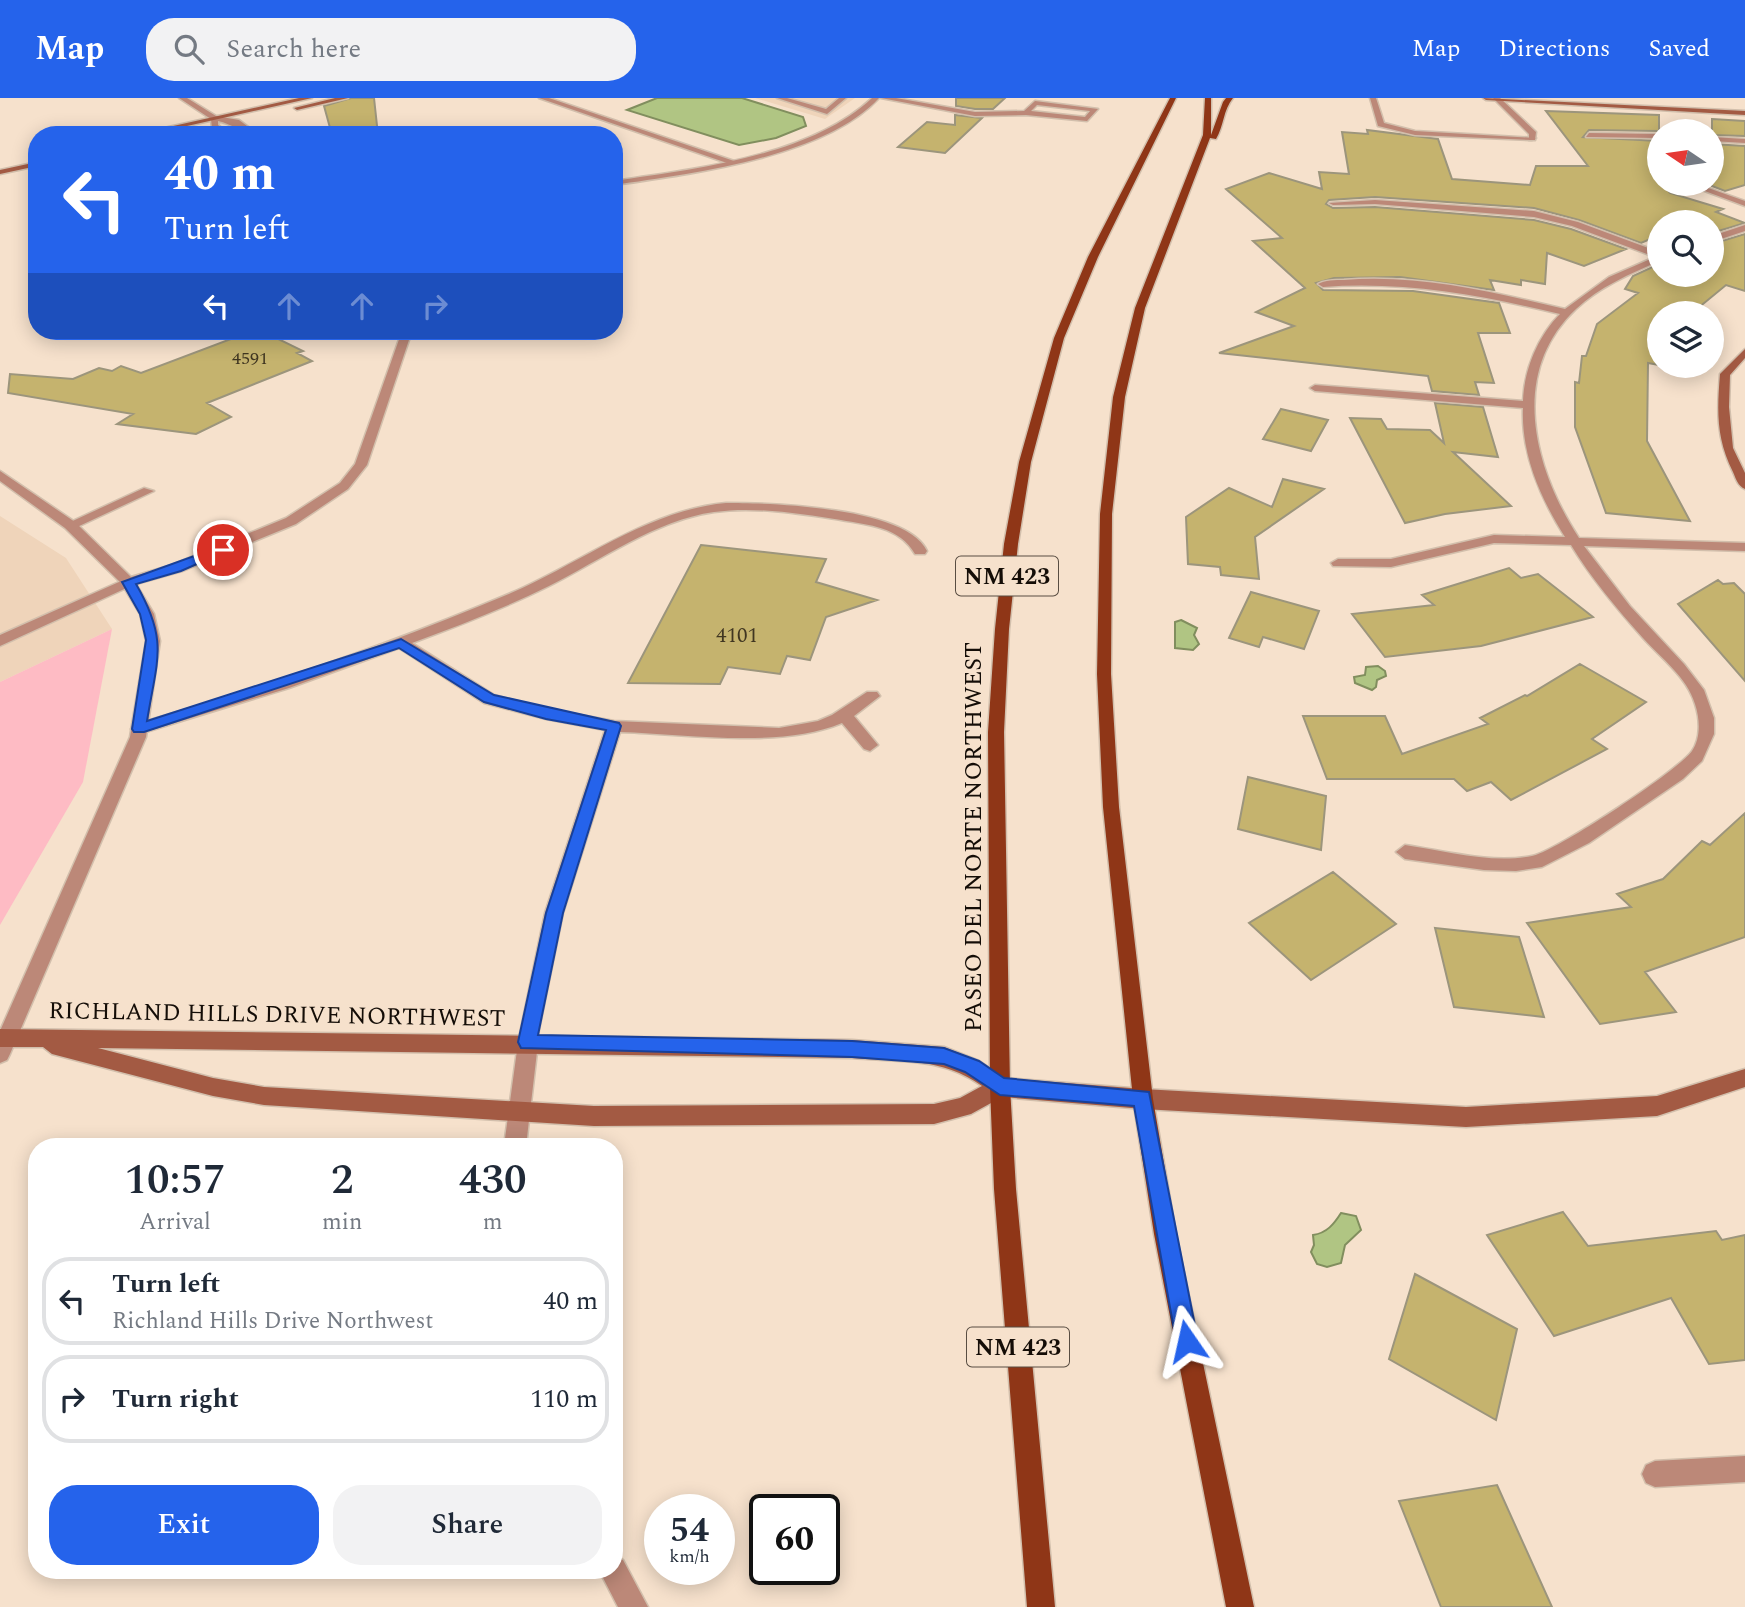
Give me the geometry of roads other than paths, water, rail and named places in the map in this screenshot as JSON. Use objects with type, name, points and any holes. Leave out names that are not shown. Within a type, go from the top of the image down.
[{"type":"main road","name":"PASEO DEL NORTE NORTHWEST","points":[[1041,1607],[1005,1189],[1000,1087],[996,732],[1003,617],[1025,462],[1045,383],[1073,303],[1173,98]]},
{"type":"main road","points":[[1208,98],[1209,124],[1202,150],[1140,308],[1119,397],[1106,514],[1103,608],[1106,739],[1143,1098],[1165,1234],[1240,1607]]},
{"type":"main road","points":[[1202,150],[1218,130],[1223,105],[1230,98]]},
{"type":"street","points":[[182,98],[219,126]]},
{"type":"street","points":[[202,126],[309,98]]},
{"type":"street","points":[[191,126],[236,122],[345,98]]},
{"type":"street","points":[[542,98],[730,162]]},
{"type":"street","points":[[780,98],[827,111],[843,98]]},
{"type":"street","points":[[623,181],[730,162],[834,128],[854,118],[876,98]]},
{"type":"street","points":[[884,98],[975,114],[1026,113],[1087,119],[1095,109],[1035,103],[1026,113]]},
{"type":"street","points":[[1373,98],[1381,124],[1415,133],[1532,138],[1533,134],[1496,98]]},
{"type":"street","points":[[1486,98],[1745,113]]},
{"type":"street","points":[[1629,98],[1745,106]]},
{"type":"street","points":[[826,101],[837,104]]},
{"type":"street","points":[[236,122],[242,126]]},
{"type":"street","points":[[1589,135],[1647,136]]},
{"type":"street","points":[[1724,140],[1745,141]]},
{"type":"street","points":[[0,163],[28,158]]},
{"type":"street","points":[[0,172],[28,166]]},
{"type":"street","points":[[1723,196],[1745,204]]},
{"type":"street","points":[[1333,203],[1375,202],[1534,214],[1575,224],[1647,251]]},
{"type":"street","points":[[1724,235],[1745,228]]},
{"type":"street","points":[[1405,852],[1486,862],[1533,863],[1574,843],[1695,761],[1706,737],[1706,708],[1688,675],[1647,634],[1573,540],[1538,472],[1527,434],[1527,405],[1534,363],[1548,331],[1565,312],[1605,281],[1647,262]]},
{"type":"street","points":[[1323,284],[1354,281],[1450,288],[1565,312]]},
{"type":"street","points":[[0,641],[128,582],[177,568],[291,521],[344,486],[361,465],[404,340]]},
{"type":"street","points":[[1745,352],[1726,374],[1723,407],[1727,448],[1745,485]]},
{"type":"street","points":[[1315,388],[1527,405]]},
{"type":"street","points":[[0,475],[70,525],[128,582],[146,614],[153,640],[139,729],[2,1043]]},
{"type":"street","points":[[70,525],[148,491]]},
{"type":"street","points":[[139,729],[401,643],[535,587],[664,523],[715,507],[802,513],[881,523],[909,536],[918,543],[920,551]]},
{"type":"street","points":[[1338,563],[1391,562],[1494,539],[1745,547]]},
{"type":"street","points":[[401,643],[489,699],[546,714],[614,726],[779,733],[821,726],[844,715],[872,696]]},
{"type":"street","points":[[844,715],[870,745]]},
{"type":"street","points":[[516,1138],[528,1042],[554,913],[614,726]]},
{"type":"street","name":"RICHLAND HILLS DRIVE NORTHWEST","points":[[528,1042],[852,1049],[944,1056],[972,1067],[1000,1087],[964,1107],[933,1114],[676,1117],[519,1112],[264,1096],[213,1087],[70,1048],[2,1043],[528,1042]]},
{"type":"street","points":[[1000,1087],[1466,1117],[1657,1106],[1745,1078]]},
{"type":"street","points":[[1654,1474],[1745,1469]]},
{"type":"street","points":[[618,1579],[634,1607]]}]
